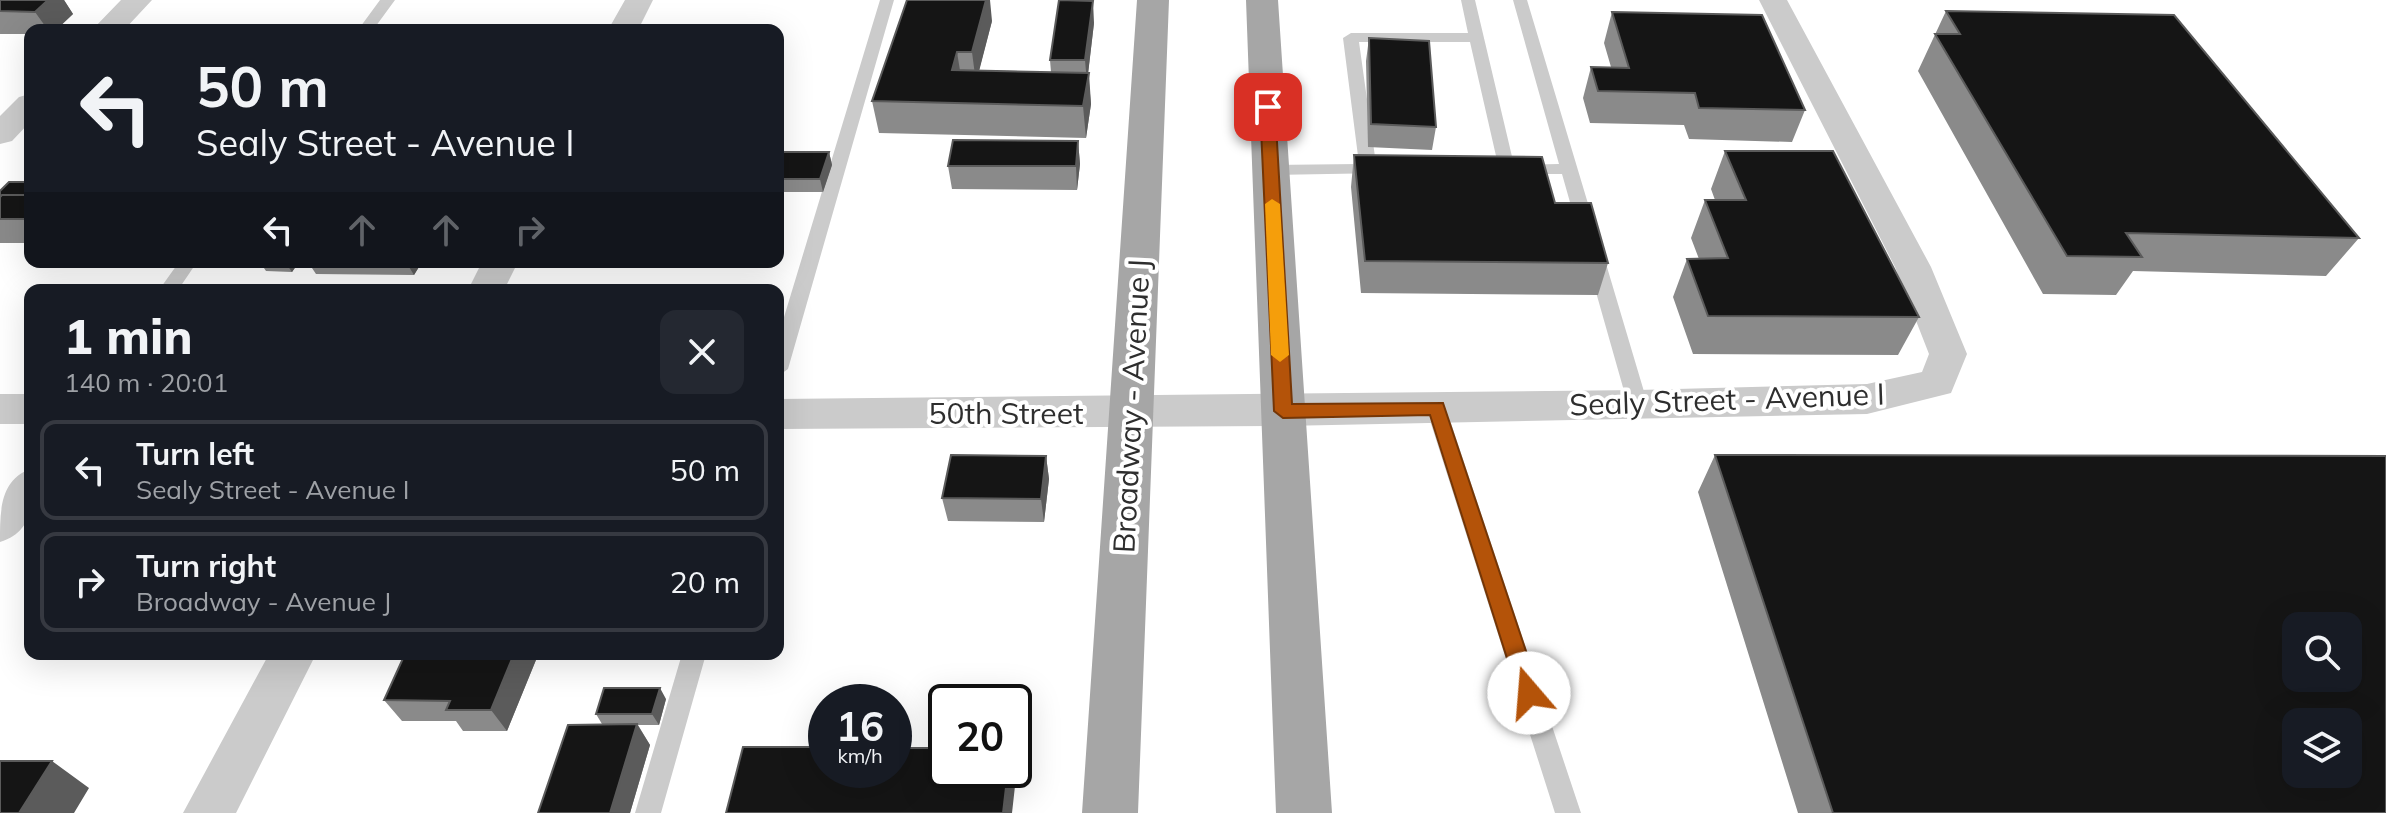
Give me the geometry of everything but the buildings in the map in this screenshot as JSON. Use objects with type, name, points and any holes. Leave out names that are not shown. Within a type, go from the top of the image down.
[{"type":"main road","name":"Broadway - Avenue J","points":[[1110,813],[1153,0]]},
{"type":"main road","points":[[1262,0],[1304,813]]},
{"type":"street","points":[[113,24],[138,0]]},
{"type":"street","points":[[626,24],[639,0]]},
{"type":"street","name":"Sealy Street - Avenue I","points":[[1283,411],[1867,399],[1937,383],[1948,354],[1913,267],[1773,0]]},
{"type":"street","points":[[0,134],[24,110]]},
{"type":"street","points":[[0,409],[24,409]]},
{"type":"street","name":"50th Street","points":[[784,414],[1283,411]]},
{"type":"street","points":[[0,525],[24,493]]},
{"type":"street","points":[[209,813],[290,660]]},
{"type":"lane","points":[[370,24],[388,0]]},
{"type":"lane","points":[[784,349],[887,0]]},
{"type":"lane","points":[[1468,0],[1500,169],[1569,169]]},
{"type":"lane","points":[[1520,0],[1638,405]]},
{"type":"lane","points":[[1368,169],[1351,38],[1477,37]]},
{"type":"lane","points":[[1271,170],[1399,169]]},
{"type":"lane","points":[[1436,408],[1568,813]]},
{"type":"lane","points":[[648,813],[692,660]]},
{"type":"slow traffic","points":[[1272,204],[1280,355]]},
{"type":"route","points":[[1268,107],[1283,411],[1436,408],[1529,693]]}]
